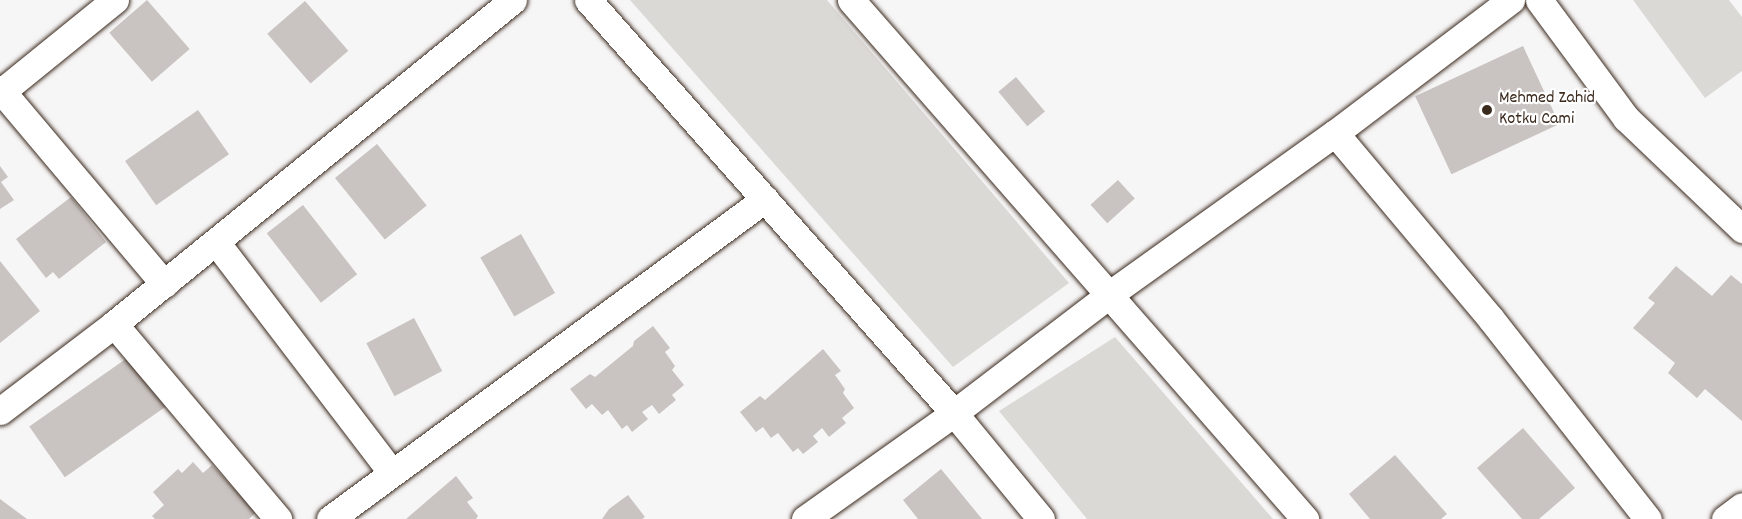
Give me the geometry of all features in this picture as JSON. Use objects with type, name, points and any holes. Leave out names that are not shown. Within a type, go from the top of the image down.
[{"type":"street","points":[[115,0],[1,91],[164,284]]},
{"type":"street","points":[[0,411],[164,284],[513,0]]},
{"type":"street","points":[[588,0],[954,413],[1041,519]]},
{"type":"street","points":[[850,0],[1305,519]]},
{"type":"street","points":[[805,519],[954,413],[1110,294],[1335,133],[1511,0]]},
{"type":"street","points":[[1539,0],[1626,118],[1742,229]]},
{"type":"street","points":[[1335,133],[1491,319],[1648,519]]},
{"type":"street","points":[[330,519],[765,199]]},
{"type":"street","points":[[216,242],[392,473]]},
{"type":"street","points":[[114,324],[278,519]]},
{"type":"street","points":[[1725,519],[1742,506]]},
{"type":"shaded area","points":[[630,0],[827,0],[1069,283],[953,367]]},
{"type":"shaded area","points":[[1633,0],[1729,0],[1742,17],[1742,71],[1705,98]]},
{"type":"shaded area","points":[[1115,337],[1273,519],[1087,519],[999,411]]},
{"type":"building","points":[[147,0],[190,49],[152,82],[109,33]]},
{"type":"building","points":[[305,1],[348,51],[311,84],[267,34]]},
{"type":"building","name":"Mehmed Zahid Kotku Cami","points":[[1523,46],[1559,124],[1451,174],[1415,96]]},
{"type":"building","points":[[1016,77],[1045,111],[1027,126],[998,92]]},
{"type":"building","points":[[198,110],[229,154],[156,205],[125,161]]},
{"type":"building","points":[[377,144],[427,205],[385,239],[335,178]]},
{"type":"building","points":[[0,166],[8,177],[1,182],[14,200],[0,209]]},
{"type":"building","points":[[1118,180],[1135,199],[1107,223],[1091,205]]},
{"type":"building","points":[[71,197],[106,242],[59,279],[53,272],[46,278],[16,239]]},
{"type":"building","points":[[303,205],[357,274],[321,303],[267,233]]},
{"type":"building","points":[[521,234],[555,293],[514,316],[480,258]]},
{"type":"building","points":[[0,261],[40,311],[0,343]]},
{"type":"building","points":[[1676,266],[1712,296],[1731,275],[1742,284],[1742,421],[1705,389],[1697,398],[1668,373],[1675,363],[1633,328],[1655,303],[1648,298]]},
{"type":"building","points":[[414,318],[442,371],[394,396],[366,343]]},
{"type":"building","points":[[653,326],[670,348],[665,352],[675,366],[672,370],[684,385],[672,395],[676,400],[659,414],[652,405],[642,412],[648,419],[632,432],[627,425],[622,429],[608,410],[602,415],[592,404],[586,409],[570,389],[590,374],[595,377],[633,346],[634,341]]},
{"type":"building","points":[[823,349],[841,371],[835,375],[845,389],[843,393],[854,408],[842,418],[846,423],[829,437],[822,428],[813,436],[818,442],[803,454],[798,448],[793,452],[778,433],[771,438],[763,427],[756,432],[740,412],[760,396],[765,400]]},
{"type":"building","points":[[130,356],[166,407],[65,477],[29,427]]},
{"type":"building","points":[[1523,428],[1575,488],[1539,519],[1522,519],[1477,468]]},
{"type":"building","points":[[1395,455],[1447,514],[1441,519],[1370,519],[1349,494]]},
{"type":"building","points":[[193,462],[203,473],[212,465],[256,512],[249,519],[155,519],[152,516],[164,505],[153,492],[178,469],[182,473]]},
{"type":"building","points":[[941,469],[982,519],[918,519],[903,500]]},
{"type":"building","points":[[456,476],[473,498],[467,502],[478,516],[476,519],[406,519]]},
{"type":"building","points":[[628,495],[645,517],[642,519],[602,519],[609,509]]},
{"type":"building","points":[[0,499],[27,519],[0,519]]},
{"type":"place","name":"Mehmed Zahid Kotku Cami","points":[[1487,110]]}]
